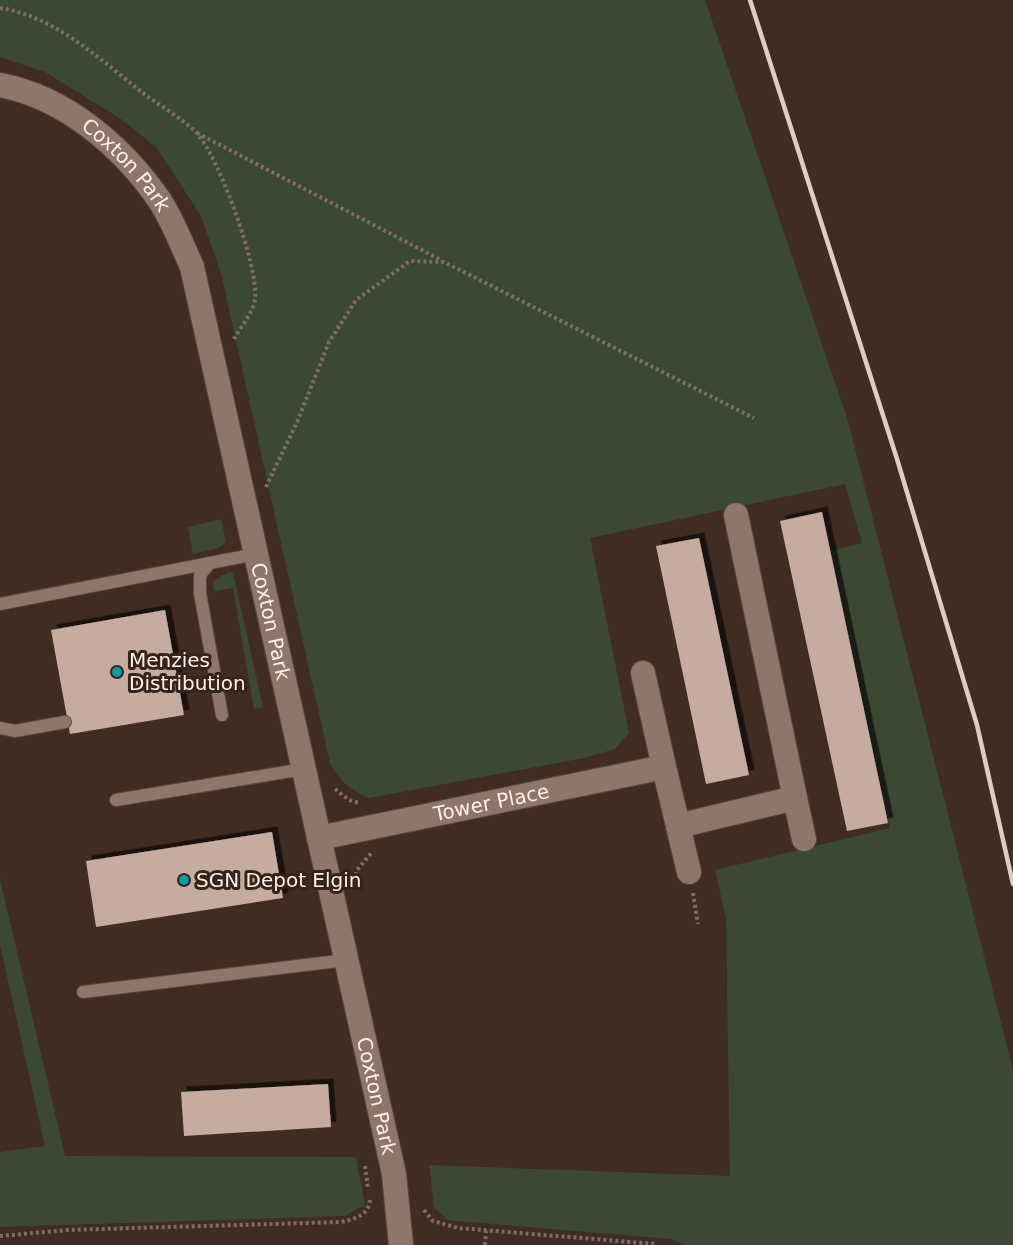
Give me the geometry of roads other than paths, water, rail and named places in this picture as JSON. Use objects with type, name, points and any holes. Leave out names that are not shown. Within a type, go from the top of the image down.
[{"type":"street","name":"Coxton Park","points":[[0,85],[41,98],[75,116],[134,166],[166,212],[192,267],[394,1174],[401,1245]]},
{"type":"street","points":[[736,515],[804,839]]},
{"type":"street","points":[[643,673],[689,872]]},
{"type":"street","name":"Tower Place","points":[[319,838],[664,767]]},
{"type":"street","points":[[678,826],[795,798]]},
{"type":"lane","points":[[0,604],[256,554]]},
{"type":"lane","points":[[210,563],[200,575],[200,593],[222,715]]},
{"type":"lane","points":[[0,728],[15,731],[65,722]]},
{"type":"lane","points":[[116,800],[304,769]]},
{"type":"lane","points":[[83,992],[346,960]]},
{"type":"railway","points":[[750,0],[897,459],[977,725],[1013,884]]},
{"type":"place","name":"Menzies Distribution","points":[[117,672]]},
{"type":"place","name":"SGN Depot Elgin","points":[[184,880]]}]
